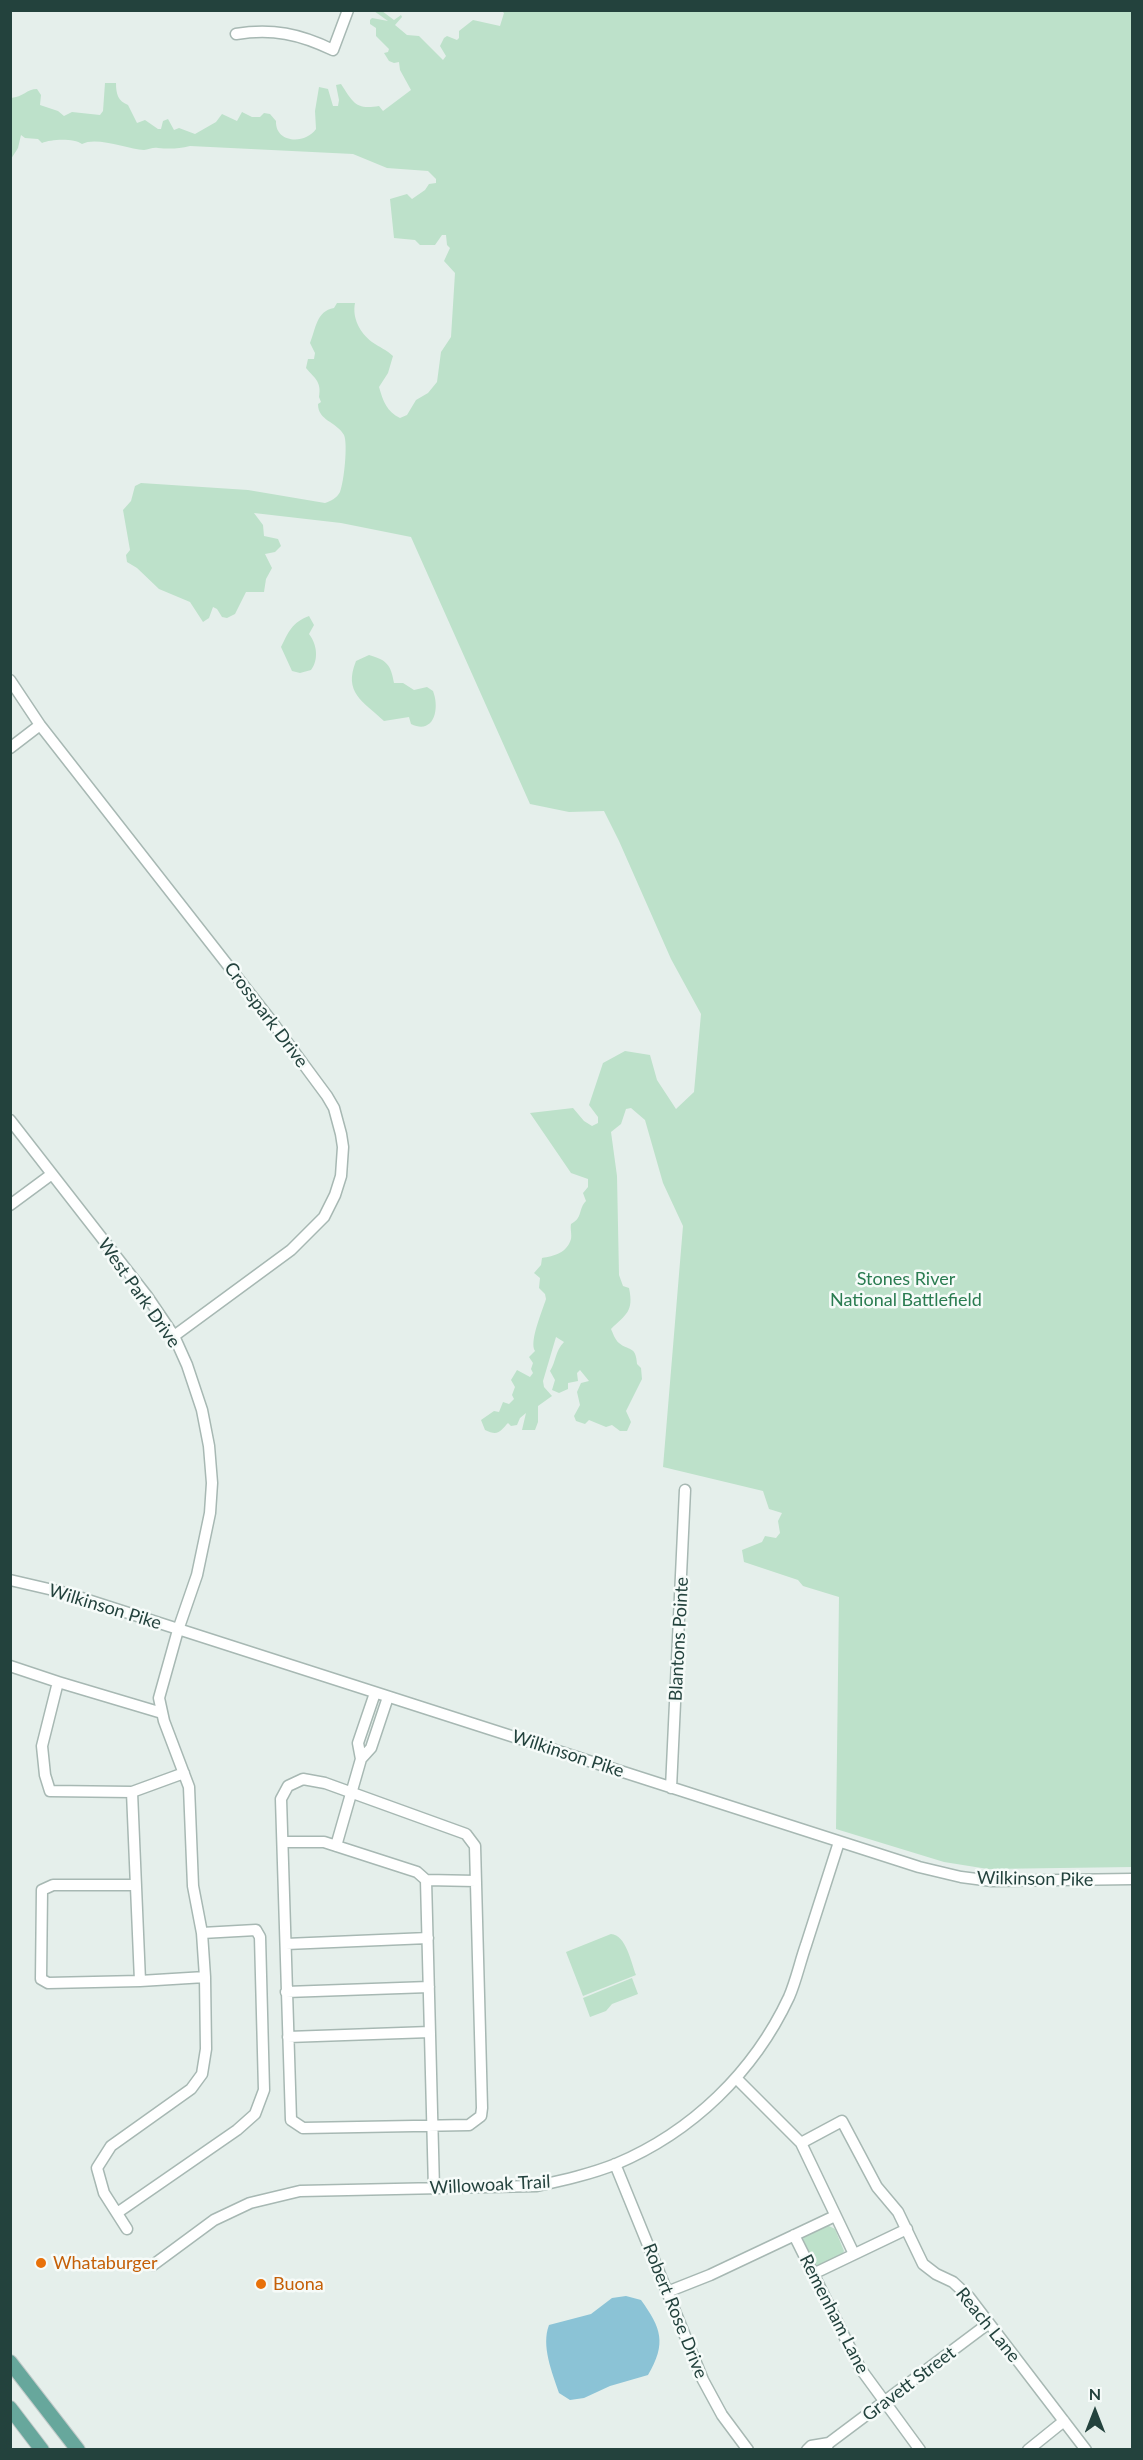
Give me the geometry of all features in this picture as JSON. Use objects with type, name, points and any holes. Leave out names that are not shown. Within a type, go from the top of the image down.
[{"type":"main road","points":[[10,2362],[78,2450]]},
{"type":"main road","points":[[10,2408],[42,2450]]},
{"type":"street","points":[[236,34],[258,31],[295,34],[333,50],[348,10]]},
{"type":"street","name":"Crosspark Drive","points":[[10,680],[40,725],[258,1002],[327,1096],[334,1108],[341,1134],[343,1147],[341,1176],[324,1217],[291,1250],[174,1336]]},
{"type":"street","points":[[10,748],[40,725]]},
{"type":"street","name":"West Park Drive","points":[[10,1120],[147,1296],[174,1336],[187,1365],[202,1410],[209,1446],[212,1483],[210,1513],[202,1553],[159,1698],[162,1713]]},
{"type":"street","points":[[10,1205],[52,1174]]},
{"type":"street","name":"Blantons Pointe","points":[[671,1788],[685,1490]]},
{"type":"street","name":"Wilkinson Pike","points":[[10,1580],[66,1593],[919,1867],[977,1879],[1008,1882],[1132,1879]]},
{"type":"street","points":[[10,1666],[162,1713],[189,1787],[193,1886],[202,1932],[205,1977],[206,2049],[202,2074],[191,2089],[111,2146],[98,2168],[104,2193],[127,2229]]},
{"type":"street","points":[[58,1682],[42,1746],[45,1775],[50,1791],[132,1792],[184,1773]]},
{"type":"street","points":[[361,1759],[358,1743],[375,1693]]},
{"type":"street","points":[[336,1846],[361,1759],[371,1748],[388,1697]]},
{"type":"street","points":[[303,1779],[314,1780],[466,1834],[475,1846],[481,2115],[469,2125],[309,2128],[296,2125],[289,2114],[283,1842],[281,1799],[288,1786],[303,1779]]},
{"type":"street","points":[[132,1792],[140,1981]]},
{"type":"street","points":[[283,1842],[312,1841],[336,1846],[417,1872],[426,1880],[476,1881]]},
{"type":"street","name":"Willowoak Trail","points":[[153,2265],[214,2220],[250,2203],[300,2190],[537,2186],[573,2178],[615,2164],[650,2147],[689,2122],[736,2078],[764,2043],[790,1996],[839,1842]]},
{"type":"street","points":[[426,1880],[434,2188]]},
{"type":"street","points":[[136,1885],[53,1885],[42,1890],[41,1979],[48,1983],[205,1977]]},
{"type":"street","points":[[117,2213],[237,2130],[255,2114],[264,2090],[260,1937],[256,1930],[202,1932]]},
{"type":"street","points":[[286,1944],[428,1938]]},
{"type":"street","points":[[286,1992],[429,1987]]},
{"type":"street","points":[[288,2037],[430,2032]]},
{"type":"street","points":[[736,2078],[801,2143],[854,2254]]},
{"type":"street","name":"Reach Lane","points":[[801,2143],[842,2121],[877,2187],[898,2212],[923,2264],[929,2270],[961,2288],[1086,2450]]},
{"type":"street","name":"Robert Rose Drive","points":[[615,2164],[703,2380],[722,2415],[748,2450]]},
{"type":"street","points":[[667,2292],[710,2275],[835,2216]]},
{"type":"street","points":[[813,2274],[907,2229]]},
{"type":"street","name":"Remenham Lane","points":[[794,2235],[849,2349],[884,2403],[920,2450]]},
{"type":"street","name":"Gravett Street","points":[[807,2450],[811,2446],[827,2446],[988,2323]]},
{"type":"street","points":[[1028,2450],[1064,2421]]},
{"type":"green space","name":"Stones River National Battlefield","points":[[374,11],[382,11],[394,20],[401,15],[402,17],[395,25],[407,35],[419,36],[443,60],[446,56],[440,46],[444,38],[447,36],[457,40],[459,31],[473,20],[500,26],[504,13],[502,11],[1132,11],[1132,1867],[988,1869],[944,1862],[836,1829],[839,1597],[803,1586],[798,1580],[744,1562],[742,1550],[762,1542],[765,1536],[776,1538],[780,1533],[778,1521],[782,1513],[769,1509],[763,1491],[663,1467],[683,1226],[663,1183],[645,1120],[631,1108],[626,1109],[621,1124],[611,1132],[617,1176],[619,1275],[623,1286],[629,1288],[630,1302],[628,1312],[611,1329],[618,1342],[635,1354],[637,1364],[641,1368],[642,1379],[626,1411],[631,1422],[627,1431],[620,1431],[612,1425],[606,1427],[589,1420],[585,1424],[576,1421],[574,1416],[580,1405],[577,1392],[581,1383],[589,1381],[580,1370],[577,1373],[578,1381],[568,1383],[568,1389],[559,1393],[552,1390],[555,1380],[550,1371],[564,1342],[556,1337],[543,1381],[544,1387],[552,1396],[538,1406],[538,1422],[535,1430],[522,1430],[526,1413],[517,1425],[511,1426],[508,1423],[497,1433],[485,1430],[481,1420],[494,1411],[499,1412],[503,1402],[509,1404],[514,1399],[512,1395],[515,1387],[511,1380],[517,1370],[530,1377],[533,1373],[531,1369],[533,1363],[529,1357],[535,1351],[535,1334],[546,1299],[545,1294],[539,1288],[540,1278],[534,1273],[541,1265],[542,1258],[559,1253],[569,1244],[571,1224],[579,1216],[586,1201],[583,1193],[588,1187],[588,1179],[571,1173],[530,1113],[573,1108],[584,1121],[592,1126],[598,1123],[598,1117],[589,1105],[603,1063],[625,1051],[650,1055],[657,1080],[676,1109],[694,1092],[701,1014],[671,959],[604,811],[569,812],[530,804],[411,537],[341,523],[254,513],[263,525],[264,536],[278,539],[281,546],[275,552],[265,554],[272,568],[266,579],[264,592],[246,592],[235,614],[227,618],[222,617],[213,607],[209,618],[203,622],[190,602],[159,589],[137,568],[127,562],[126,555],[130,550],[123,510],[131,501],[135,486],[141,483],[248,490],[325,503],[339,494],[345,463],[344,435],[321,414],[318,404],[321,402],[318,383],[306,368],[308,359],[314,359],[315,353],[310,343],[318,321],[337,303],[355,303],[356,320],[361,330],[372,342],[393,356],[388,373],[379,387],[392,413],[400,418],[407,415],[416,400],[428,393],[437,382],[441,352],[451,337],[455,273],[444,261],[450,248],[447,245],[446,235],[442,235],[435,245],[420,245],[415,240],[394,238],[390,199],[407,194],[412,199],[425,190],[429,184],[436,183],[436,179],[428,171],[387,168],[353,154],[190,146],[144,150],[95,141],[82,144],[62,140],[42,143],[38,139],[25,138],[21,135],[18,148],[11,159],[11,98],[37,89],[41,95],[40,105],[58,111],[64,116],[72,112],[100,115],[103,111],[105,83],[116,83],[118,97],[128,105],[137,123],[145,120],[161,129],[163,121],[168,119],[174,130],[179,128],[195,134],[216,122],[222,114],[237,121],[242,112],[252,117],[260,117],[264,113],[270,114],[276,121],[280,134],[292,139],[305,138],[316,129],[315,111],[319,87],[328,89],[333,106],[338,106],[336,85],[341,84],[360,106],[379,106],[383,111],[411,90],[400,70],[399,62],[389,61],[384,53],[389,49],[376,36],[376,28],[370,24],[372,18],[388,21]]},
{"type":"green space","points":[[309,616],[314,625],[309,634],[315,647],[316,657],[311,670],[300,673],[292,671],[281,647],[295,625]]},
{"type":"green space","points":[[369,655],[387,664],[394,683],[403,683],[414,690],[427,687],[433,691],[436,705],[430,723],[425,726],[411,724],[409,717],[384,721],[362,702],[354,689],[353,672],[356,661]]},
{"type":"green space","points":[[611,1934],[621,1939],[636,1975],[583,1996],[566,1952]]},
{"type":"green space","points":[[632,1978],[638,1994],[612,2004],[606,2011],[590,2017],[583,1998]]},
{"type":"green space","points":[[827,2225],[835,2229],[844,2251],[842,2255],[820,2266],[814,2265],[803,2239],[805,2235]]},
{"type":"water","points":[[626,2296],[641,2300],[657,2328],[659,2345],[654,2364],[648,2375],[610,2386],[584,2398],[570,2400],[559,2393],[551,2368],[546,2342],[549,2325],[591,2314],[612,2298]]},
{"type":"place","name":"Whataburger","points":[[41,2263]]},
{"type":"place","name":"Buona","points":[[261,2284]]}]
